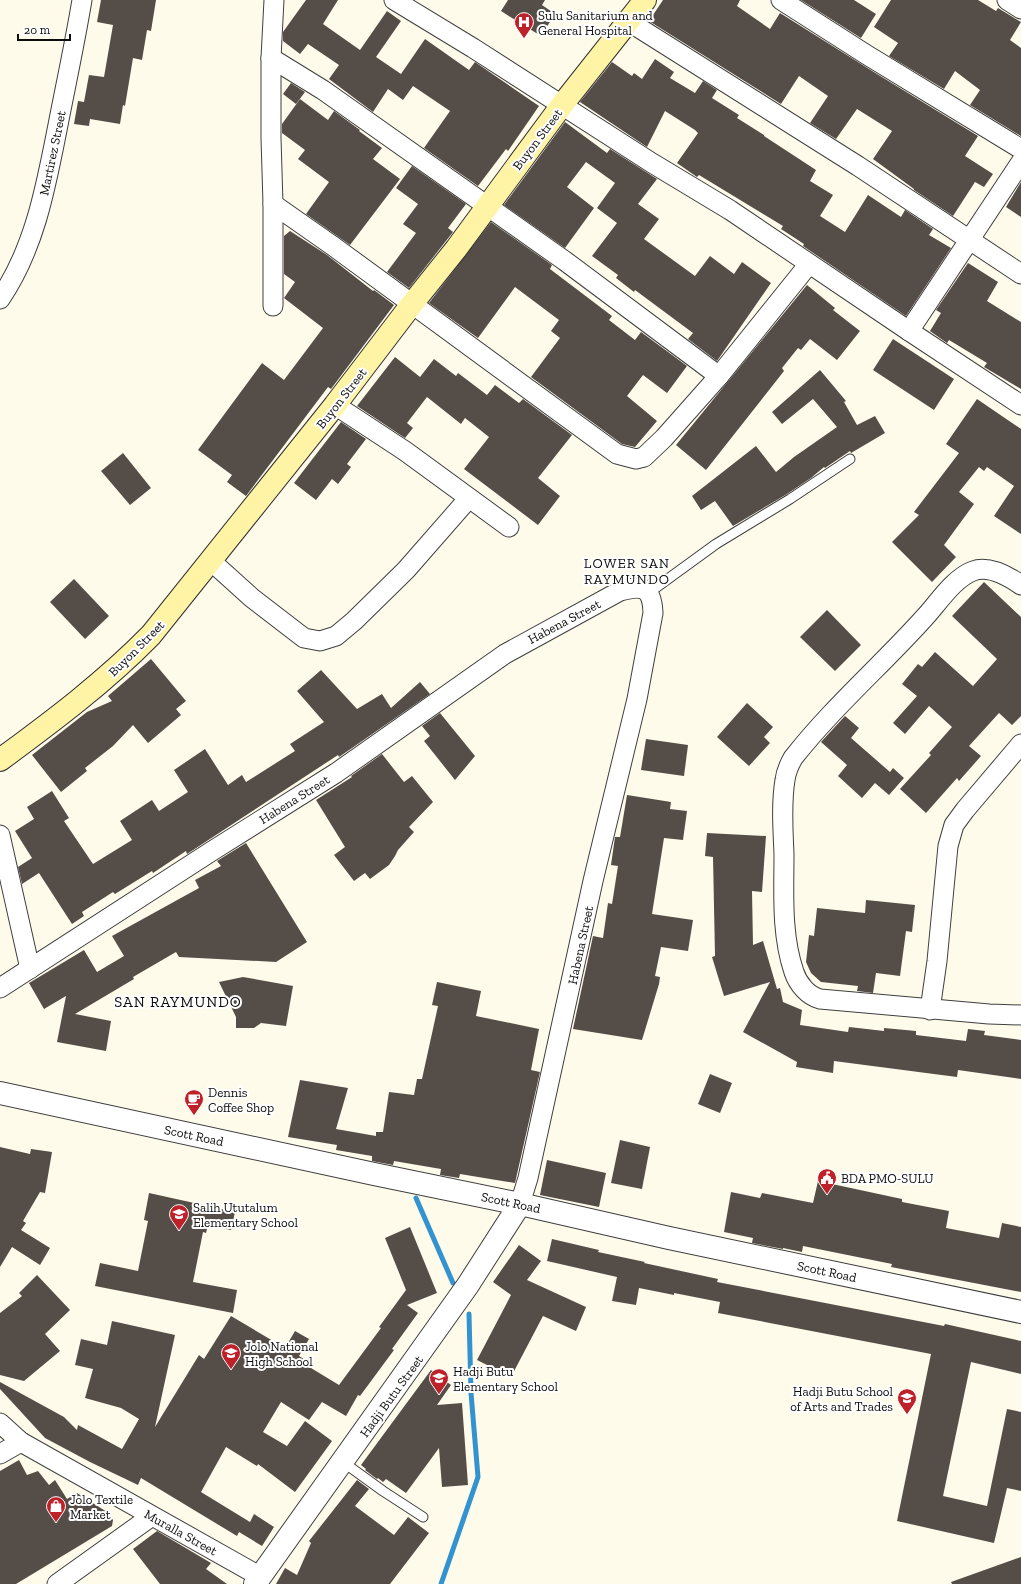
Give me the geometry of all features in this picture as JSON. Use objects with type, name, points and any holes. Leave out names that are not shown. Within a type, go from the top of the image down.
[{"type":"main road","name":"Buyon Street","points":[[0,760],[68,709],[127,659],[156,629],[336,405],[412,304],[456,249],[562,105],[644,0]]},
{"type":"street","name":"Martirez Street","points":[[0,299],[19,268],[30,244],[39,213],[52,159],[82,0]]},
{"type":"street","points":[[273,306],[271,58],[274,0]]},
{"type":"street","points":[[394,0],[730,210],[1021,405]]},
{"type":"street","points":[[781,0],[867,55],[1021,149]]},
{"type":"street","points":[[1008,0],[1021,9]]},
{"type":"street","points":[[628,21],[858,166],[1021,274]]},
{"type":"street","points":[[271,58],[323,90],[565,261],[719,376]]},
{"type":"street","points":[[909,331],[1021,162]]},
{"type":"street","points":[[273,204],[617,454],[636,459],[644,457],[664,438],[719,376],[809,264]]},
{"type":"street","points":[[336,405],[405,451],[510,527]]},
{"type":"street","points":[[211,561],[252,598],[304,638],[320,641],[336,636],[354,621],[406,570],[469,498]]},
{"type":"street","points":[[1021,585],[1009,577],[994,572],[979,570],[968,574],[944,594],[925,617],[804,744],[793,758],[786,776],[783,818],[785,927],[789,953],[797,978],[812,997],[930,1010],[1021,1015]]},
{"type":"street","name":"Habena Street","points":[[0,988],[336,773],[505,654],[620,591],[636,587],[642,588],[650,592],[653,602],[653,613],[637,699],[593,881],[530,1171],[520,1204]]},
{"type":"street","points":[[930,1010],[950,834],[954,825],[965,810],[1021,744]]},
{"type":"street","points":[[0,835],[30,969]]},
{"type":"street","name":"Scott Road","points":[[0,1093],[520,1204],[669,1238],[1021,1312]]},
{"type":"street","name":"Hadji Butu Street","points":[[258,1580],[468,1286],[520,1204]]},
{"type":"street","name":"Muralla Street","points":[[0,1422],[21,1442],[152,1516],[258,1580]]},
{"type":"street","points":[[0,1454],[21,1442]]},
{"type":"street","points":[[57,1584],[152,1516]]},
{"type":"lane","points":[[650,592],[716,544],[790,499],[850,459]]},
{"type":"lane","points":[[343,1462],[383,1491],[423,1517]]},
{"type":"building","points":[[101,0],[156,0],[151,31],[147,30],[142,60],[133,58],[125,106],[123,105],[120,124],[90,119],[89,126],[74,124],[78,101],[84,102],[89,75],[104,77],[113,25],[97,22]]},
{"type":"building","points":[[306,0],[338,0],[323,24],[360,50],[387,11],[401,21],[376,57],[401,74],[425,39],[469,70],[475,62],[539,106],[508,151],[506,149],[478,186],[424,148],[450,111],[413,86],[403,100],[388,89],[373,112],[329,79],[339,65],[308,44],[300,54],[283,41],[283,32]]},
{"type":"building","points":[[508,0],[545,0],[542,5],[555,14],[541,36],[501,11]]},
{"type":"building","points":[[663,0],[740,0],[737,6],[770,29],[780,13],[978,136],[965,156],[993,174],[984,187],[975,182],[953,216],[914,190],[873,159],[892,131],[857,109],[836,139],[810,123],[828,96],[799,76],[781,104],[649,21]]},
{"type":"building","points":[[801,0],[854,0],[876,14],[861,38]]},
{"type":"building","points":[[891,0],[978,0],[996,11],[998,8],[1021,22],[1010,40],[1021,48],[1021,136],[970,105],[980,90],[955,71],[944,89],[889,56],[898,43],[874,27]]},
{"type":"building","points":[[655,59],[674,72],[670,78],[695,93],[703,81],[717,90],[712,98],[739,115],[737,118],[816,170],[810,181],[833,195],[820,216],[845,232],[868,195],[901,217],[905,210],[933,229],[929,235],[951,248],[906,316],[803,246],[804,244],[781,229],[783,226],[699,175],[697,177],[677,163],[698,133],[695,130],[665,111],[647,147],[580,102],[612,62],[632,76],[634,73],[642,79]]},
{"type":"building","points":[[291,83],[305,92],[296,104],[283,94]]},
{"type":"building","points":[[300,99],[328,120],[334,111],[360,130],[359,131],[382,148],[373,159],[400,179],[350,245],[306,214],[329,182],[298,159],[305,150],[282,133],[282,124]]},
{"type":"building","points":[[565,122],[607,153],[610,149],[657,179],[638,204],[659,219],[644,239],[695,276],[710,256],[734,274],[742,262],[771,283],[717,361],[688,339],[693,333],[635,290],[634,292],[616,278],[618,275],[592,256],[617,223],[597,208],[615,183],[586,162],[567,187],[594,208],[565,248],[504,205]]},
{"type":"building","points":[[412,166],[466,204],[448,228],[453,232],[409,288],[387,272],[416,233],[403,224],[418,204],[396,188]]},
{"type":"building","points":[[1021,182],[1021,217],[1006,207]]},
{"type":"building","points":[[491,222],[552,265],[550,269],[612,316],[609,320],[635,340],[641,332],[687,366],[667,393],[643,375],[627,396],[657,421],[635,447],[622,444],[531,377],[560,338],[551,331],[559,320],[515,287],[478,338],[429,303]]},
{"type":"building","points":[[290,231],[327,255],[373,291],[374,290],[394,305],[331,389],[328,387],[246,496],[227,482],[232,475],[198,450],[262,363],[284,380],[323,328],[284,298],[295,282],[284,274],[284,236]]},
{"type":"building","points":[[968,263],[998,282],[987,301],[1021,322],[1021,389],[984,367],[987,363],[949,340],[947,343],[930,331],[941,313],[936,310]]},
{"type":"building","points":[[807,285],[835,308],[833,310],[860,331],[837,360],[810,339],[801,350],[798,348],[782,368],[784,371],[706,470],[676,445]]},
{"type":"building","points":[[893,339],[954,379],[934,410],[873,370]]},
{"type":"building","points":[[395,357],[420,377],[434,359],[456,376],[458,373],[487,395],[495,385],[519,403],[523,399],[572,435],[538,478],[560,496],[538,525],[464,469],[489,437],[465,418],[461,424],[427,397],[407,423],[413,428],[405,438],[357,406]]},
{"type":"building","points":[[820,370],[846,401],[844,402],[857,425],[875,416],[885,433],[851,453],[850,451],[825,468],[824,467],[811,478],[787,494],[733,526],[715,501],[701,510],[692,496],[756,446],[776,472],[794,457],[837,427],[813,399],[782,424],[772,412]]},
{"type":"building","points":[[977,399],[1021,429],[1021,534],[994,516],[1014,486],[987,467],[984,471],[979,467],[959,492],[974,504],[944,545],[956,557],[932,582],[892,542],[919,515],[914,512],[959,453],[946,444]]},
{"type":"building","points":[[341,422],[366,439],[347,464],[351,467],[338,484],[332,479],[316,500],[294,483]]},
{"type":"building","points":[[123,453],[151,488],[130,505],[101,471]]},
{"type":"building","points":[[74,579],[109,616],[85,639],[50,602]]},
{"type":"building","points":[[984,582],[1021,617],[1021,716],[1012,725],[999,713],[969,746],[981,756],[959,781],[957,778],[926,813],[900,789],[931,755],[929,753],[952,727],[929,706],[905,734],[893,723],[917,696],[902,684],[918,664],[922,667],[935,652],[973,686],[997,659],[952,616]]},
{"type":"building","points":[[827,610],[861,645],[835,671],[800,637]]},
{"type":"building","points":[[151,659],[186,701],[176,709],[181,715],[148,743],[133,725],[113,746],[85,768],[87,771],[61,792],[32,755],[87,712],[112,701],[108,696]]},
{"type":"building","points":[[321,670],[357,709],[382,694],[391,708],[420,682],[430,694],[339,757],[338,755],[187,854],[186,851],[153,873],[152,871],[115,894],[113,892],[82,912],[84,916],[72,924],[39,873],[22,884],[18,867],[32,858],[15,831],[34,819],[27,807],[52,791],[69,818],[64,821],[93,864],[132,840],[120,821],[152,800],[159,811],[188,792],[174,770],[205,749],[228,785],[242,775],[246,782],[295,751],[290,744],[324,722],[297,691]]},
{"type":"building","points":[[747,703],[773,727],[764,737],[770,743],[749,766],[717,737]]},
{"type":"building","points":[[440,713],[475,756],[455,780],[424,741],[430,736],[422,726]]},
{"type":"building","points":[[845,716],[859,728],[851,738],[890,772],[893,768],[904,778],[889,795],[875,783],[862,798],[838,776],[847,765],[821,742]]},
{"type":"building","points":[[646,739],[688,745],[684,776],[641,770]]},
{"type":"building","points":[[382,754],[404,782],[412,776],[433,802],[409,827],[414,832],[398,850],[389,865],[370,879],[365,873],[354,881],[334,855],[345,847],[316,800],[352,777],[351,776]]},
{"type":"building","points":[[627,795],[671,802],[670,809],[687,811],[683,840],[664,838],[652,914],[693,920],[688,951],[661,947],[655,976],[660,977],[659,984],[642,1040],[573,1029],[593,936],[603,938],[608,903],[612,904],[618,866],[611,865],[615,837],[620,837]]},
{"type":"building","points":[[707,833],[766,836],[762,892],[752,891],[753,945],[763,941],[777,989],[780,988],[783,1002],[802,1010],[800,1025],[848,1032],[849,1027],[884,1031],[884,1028],[916,1031],[916,1035],[966,1041],[968,1029],[985,1031],[984,1035],[1021,1040],[1021,1079],[958,1070],[957,1077],[834,1061],[833,1073],[796,1067],[797,1062],[743,1032],[770,982],[724,996],[712,957],[715,956],[713,857],[705,856]]},
{"type":"building","points":[[246,843],[307,942],[276,962],[179,957],[176,952],[75,1014],[111,1021],[106,1051],[57,1042],[66,996],[44,1009],[29,983],[84,950],[97,972],[124,956],[112,936],[199,888],[195,880],[221,866],[217,861]]},
{"type":"building","points":[[866,900],[915,905],[912,932],[906,931],[900,976],[876,973],[873,993],[857,991],[858,986],[821,982],[811,973],[806,962],[809,935],[814,936],[817,908],[865,913]]},
{"type":"building","points":[[243,977],[293,986],[286,1026],[261,1023],[254,1028],[236,1028],[236,1017],[219,982]]},
{"type":"building","points":[[437,982],[481,991],[476,1016],[539,1029],[531,1070],[540,1072],[515,1183],[460,1174],[459,1178],[440,1175],[441,1169],[394,1161],[393,1165],[372,1161],[372,1156],[336,1150],[337,1145],[288,1137],[300,1080],[348,1088],[336,1129],[376,1136],[376,1132],[383,1132],[389,1092],[414,1095],[417,1079],[422,1079],[438,1006],[432,1005]]},
{"type":"building","points":[[710,1074],[732,1083],[720,1113],[698,1104]]},
{"type":"building","points":[[620,1140],[650,1147],[642,1189],[611,1183]]},
{"type":"building","points":[[0,1147],[30,1154],[31,1149],[52,1152],[45,1193],[40,1192],[23,1221],[26,1223],[21,1230],[50,1248],[40,1265],[12,1247],[0,1267]]},
{"type":"building","points":[[547,1160],[606,1173],[599,1207],[540,1195]]},
{"type":"building","points":[[818,1181],[902,1199],[902,1202],[949,1211],[946,1228],[999,1238],[1002,1223],[1021,1227],[1021,1292],[891,1267],[892,1264],[803,1246],[802,1252],[752,1243],[753,1238],[724,1232],[731,1192],[760,1198],[762,1193],[813,1203]]},
{"type":"building","points":[[149,1193],[235,1212],[231,1230],[208,1225],[206,1233],[203,1232],[193,1282],[237,1290],[233,1313],[95,1286],[100,1263],[138,1271],[148,1221],[144,1220]]},
{"type":"building","points":[[410,1227],[437,1293],[407,1305],[418,1313],[392,1349],[394,1350],[360,1396],[358,1395],[346,1416],[322,1402],[309,1420],[281,1402],[263,1432],[287,1446],[305,1421],[332,1441],[295,1492],[258,1464],[257,1466],[226,1447],[201,1492],[250,1522],[254,1514],[274,1527],[262,1546],[239,1532],[237,1536],[141,1478],[138,1485],[45,1438],[0,1389],[0,1382],[64,1417],[77,1430],[78,1425],[122,1449],[139,1419],[121,1408],[85,1398],[93,1369],[75,1365],[81,1339],[107,1345],[112,1321],[175,1335],[155,1427],[199,1355],[204,1359],[231,1316],[285,1348],[295,1331],[309,1339],[299,1356],[313,1365],[311,1368],[339,1385],[381,1328],[379,1327],[406,1290],[385,1238]]},
{"type":"building","points":[[552,1239],[599,1250],[598,1252],[718,1279],[717,1282],[944,1326],[945,1324],[1021,1341],[1021,1374],[971,1362],[943,1496],[987,1506],[1007,1409],[1021,1412],[1021,1491],[1007,1488],[994,1543],[897,1521],[931,1354],[718,1313],[720,1302],[674,1293],[674,1295],[639,1288],[636,1305],[612,1301],[617,1277],[547,1261]]},
{"type":"building","points":[[519,1245],[541,1261],[527,1280],[586,1307],[576,1331],[543,1316],[511,1377],[477,1360],[511,1295],[493,1282]]},
{"type":"building","points":[[37,1275],[70,1310],[45,1334],[60,1351],[24,1381],[0,1375],[0,1313],[22,1296],[19,1293]]},
{"type":"building","points":[[431,1370],[451,1385],[437,1405],[462,1403],[468,1485],[442,1487],[439,1448],[406,1493],[386,1479],[383,1482],[378,1478],[377,1479],[361,1465]]},
{"type":"building","name":"Jolo Textile Market","points":[[19,1460],[27,1475],[38,1471],[49,1485],[55,1480],[67,1499],[77,1493],[107,1512],[113,1520],[112,1526],[16,1584],[0,1584],[0,1471]]},
{"type":"building","points":[[357,1480],[369,1489],[355,1506],[394,1535],[408,1517],[429,1533],[390,1584],[276,1584],[285,1568],[297,1575],[311,1543],[309,1541]]},
{"type":"building","points":[[157,1531],[211,1563],[206,1569],[227,1584],[160,1584],[133,1549]]},
{"type":"building","points":[[1021,1557],[1021,1584],[952,1584],[951,1582]]},
{"type":"waterway","points":[[416,1198],[453,1283]]},
{"type":"waterway","points":[[441,1584],[478,1477],[471,1393],[469,1314]]},
{"type":"place","name":"Sulu Sanitarium and General Hospital","points":[[524,39]]},
{"type":"place","name":"Dennis Coffee Shop","points":[[194,1116]]},
{"type":"place","name":"BDA PMO-SULU","points":[[827,1195]]},
{"type":"place","name":"Salih Ututalum Elementary School","points":[[179,1231]]},
{"type":"place","name":"Jolo National High School","points":[[231,1370]]},
{"type":"place","name":"Hadji Butu Elementary School","points":[[439,1395]]},
{"type":"place","name":"Hadji Butu School of Arts and Trades","points":[[907,1415]]},
{"type":"place","name":"Jolo Textile Market","points":[[56,1523]]},
{"type":"district","name":"LOWER SAN RAYMUNDO","points":[[627,572]]},
{"type":"district","name":"SAN RAYMUNDO","points":[[178,1002]]}]
